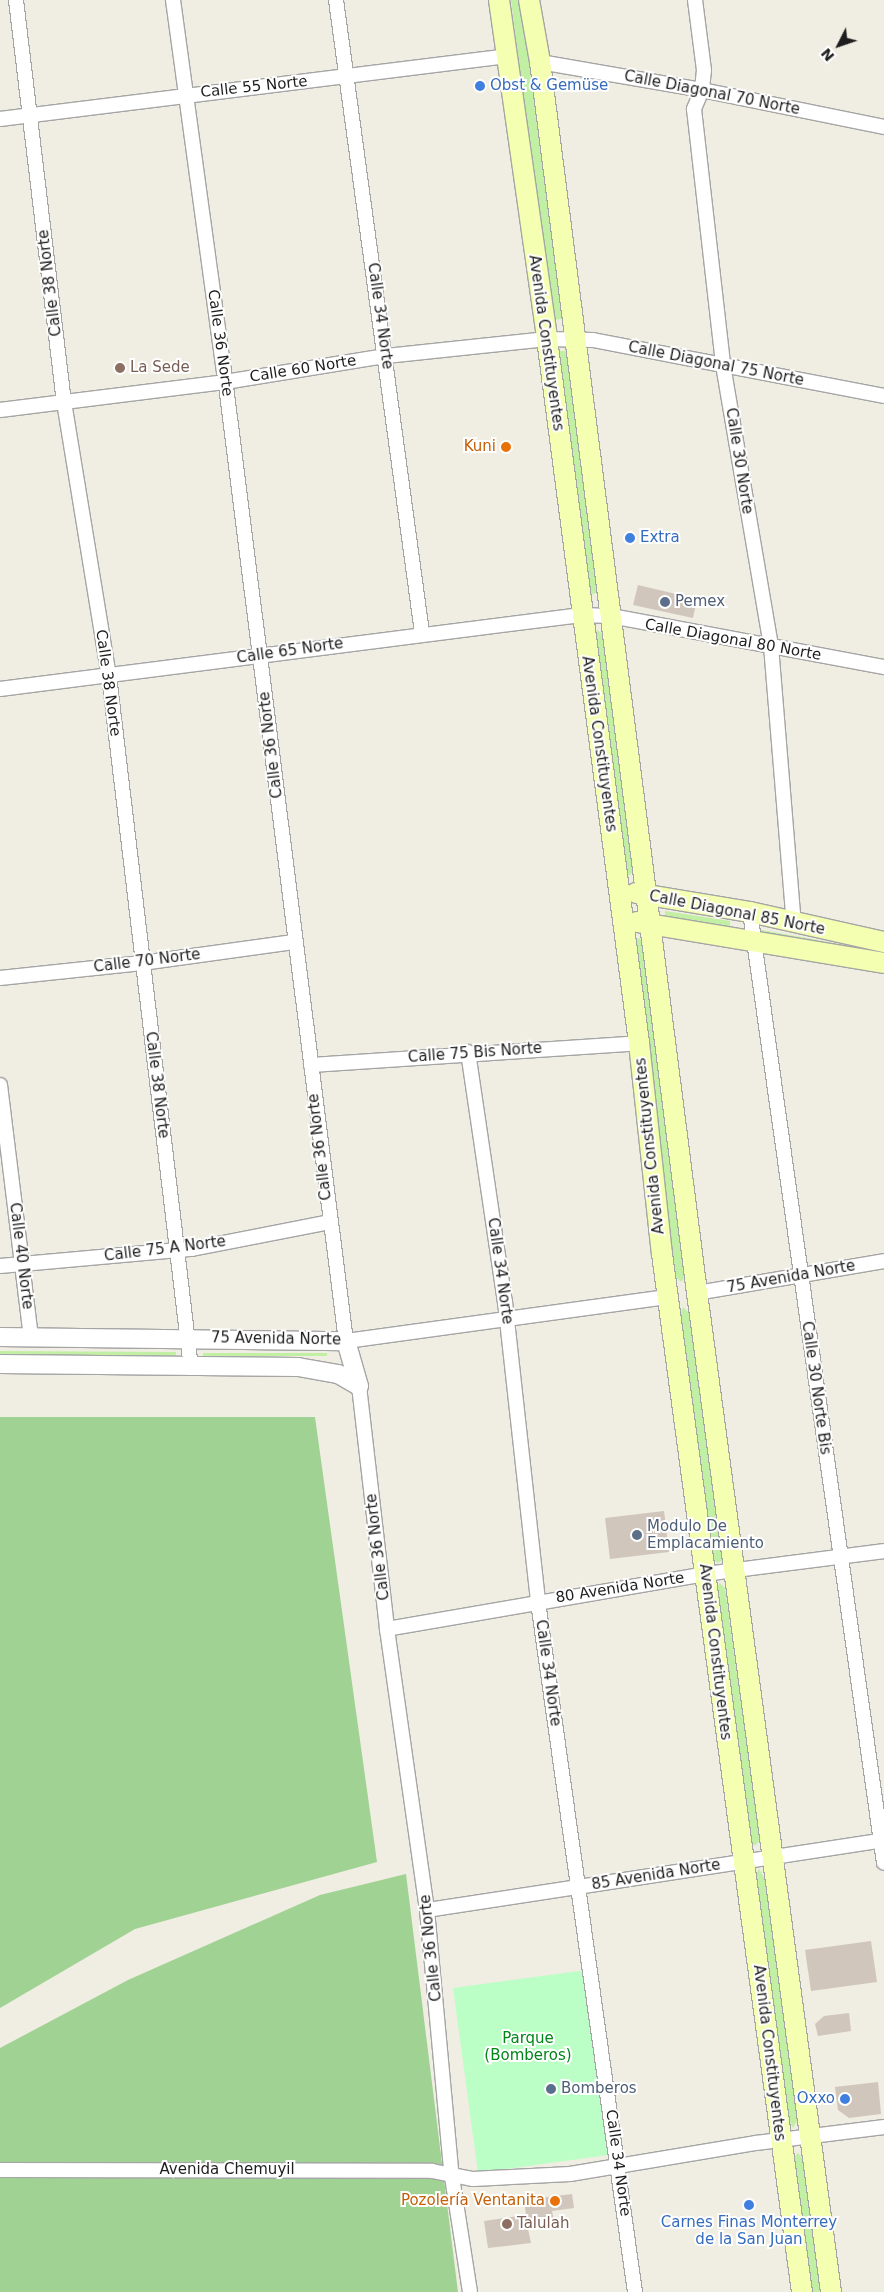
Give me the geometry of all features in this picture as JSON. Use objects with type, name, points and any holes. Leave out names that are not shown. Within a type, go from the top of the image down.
[{"type":"main road","name":"Avenida Constituyentes","points":[[499,0],[536,276],[547,339],[581,615],[639,1043],[669,1297],[742,1862],[765,2002],[780,2142],[802,2292]]},
{"type":"main road","name":"Avenida Constituyentes","points":[[529,0],[540,62],[697,1293],[775,1859],[831,2292]]},
{"type":"main road","name":"Calle Diagonal 85 Norte","points":[[619,890],[750,912],[884,942]]},
{"type":"main road","name":"Calle Diagonal 85 Norte","points":[[623,919],[884,964]]},
{"type":"street","name":"Calle 38 Norte","points":[[16,0],[64,402],[109,676],[142,963],[189,1337],[191,1368]]},
{"type":"street","name":"Calle 36 Norte","points":[[172,0],[225,382],[294,942],[311,1064],[329,1222],[346,1341],[359,1386],[387,1629],[427,1910],[452,2177],[470,2292]]},
{"type":"street","name":"Calle 34 Norte","points":[[336,0],[386,356],[422,633]]},
{"type":"street","name":"Calle 30 Norte","points":[[695,0],[704,70],[702,90],[694,109],[723,365],[771,646],[794,923]]},
{"type":"street","name":"Calle 55 Norte","points":[[0,119],[508,56]]},
{"type":"street","name":"Calle Diagonal 70 Norte","points":[[540,62],[702,90],[884,127]]},
{"type":"street","name":"Calle Diagonal 75 Norte","points":[[547,339],[593,340],[884,396]]},
{"type":"street","name":"Calle 60 Norte","points":[[0,410],[225,382],[386,356],[547,339]]},
{"type":"street","name":"Calle Diagonal 80 Norte","points":[[581,615],[611,616],[884,668]]},
{"type":"street","name":"Calle 65 Norte","points":[[0,689],[422,633],[581,615]]},
{"type":"street","name":"Calle 30 Norte Bis","points":[[750,912],[884,1863]]},
{"type":"street","name":"Calle 70 Norte","points":[[0,978],[142,963],[294,942]]},
{"type":"street","name":"Calle 75 Bis Norte","points":[[311,1064],[468,1052],[639,1043]]},
{"type":"street","name":"Calle 34 Norte","points":[[468,1052],[507,1321],[538,1602],[580,1887],[635,2292]]},
{"type":"street","name":"Calle 40 Norte","points":[[0,1085],[31,1338]]},
{"type":"street","name":"Calle 75 A Norte","points":[[0,1266],[177,1249],[329,1222]]},
{"type":"street","name":"75 Avenida Norte","points":[[697,1293],[800,1277],[884,1261]]},
{"type":"street","name":"75 Avenida Norte","points":[[0,1337],[189,1337],[346,1341],[507,1321],[669,1297]]},
{"type":"street","name":"75 Avenida Norte","points":[[0,1364],[191,1368],[298,1366],[338,1374],[359,1386]]},
{"type":"street","name":"80 Avenida Norte","points":[[387,1629],[705,1574],[884,1551]]},
{"type":"street","name":"85 Avenida Norte","points":[[427,1910],[742,1862],[775,1859],[882,1841]]},
{"type":"street","name":"Avenida Chemuyil","points":[[0,2170],[432,2171],[452,2177],[474,2180],[570,2174],[811,2136],[884,2127]]},
{"type":"green space","points":[[511,0],[521,0],[562,319],[552,320]]},
{"type":"green space","points":[[559,351],[570,351],[600,593],[591,594]]},
{"type":"green space","points":[[597,630],[603,634],[634,871],[628,876],[623,869],[592,636]]},
{"type":"green space","points":[[665,911],[730,921],[730,929],[665,918]]},
{"type":"green space","points":[[756,929],[884,952],[884,957],[759,934]]},
{"type":"green space","points":[[639,938],[644,942],[686,1276],[681,1282],[676,1277],[633,942]]},
{"type":"green space","points":[[683,1307],[689,1313],[718,1517],[723,1560],[718,1563],[714,1560],[680,1316]]},
{"type":"green space","points":[[0,1351],[176,1352],[176,1356],[0,1355]]},
{"type":"green space","points":[[203,1353],[327,1353],[327,1356],[203,1356]]},
{"type":"green space","points":[[0,1417],[315,1417],[377,1862],[135,1929],[0,2008]]},
{"type":"green space","points":[[720,1583],[725,1588],[760,1840],[755,1846],[750,1841],[716,1588]]},
{"type":"green space","points":[[759,1869],[765,1879],[798,2119],[793,2128],[787,2117],[755,1875]]},
{"type":"green space","points":[[406,1874],[458,2292],[0,2292],[0,2048],[128,1980],[320,1895]]},
{"type":"green space","name":"Parque (Bomberos)","points":[[587,1970],[608,2155],[478,2173],[453,1988]]},
{"type":"green space","points":[[798,2153],[803,2159],[820,2292],[812,2292],[794,2158]]},
{"type":"building","name":"Pemex","points":[[638,585],[697,599],[693,618],[633,605]]},
{"type":"building","name":"Modulo De Emplacamiento","points":[[664,1511],[669,1552],[610,1559],[605,1518]]},
{"type":"building","points":[[871,1941],[877,1982],[811,1991],[805,1950]]},
{"type":"building","points":[[849,2013],[851,2031],[818,2036],[815,2024],[824,2016]]},
{"type":"building","points":[[878,2082],[881,2114],[849,2118],[838,2110],[835,2087]]},
{"type":"building","points":[[572,2194],[574,2208],[552,2211],[555,2225],[528,2229],[531,2243],[488,2248],[484,2221],[526,2215],[524,2200]]},
{"type":"place","name":"Obst & Gemüse","points":[[480,86]]},
{"type":"place","name":"La Sede","points":[[120,368]]},
{"type":"place","name":"Kuni","points":[[506,447]]},
{"type":"place","name":"Extra","points":[[630,538]]},
{"type":"place","name":"Pemex","points":[[665,602]]},
{"type":"place","name":"Modulo De Emplacamiento","points":[[637,1535]]},
{"type":"place","name":"Bomberos","points":[[551,2089]]},
{"type":"place","name":"Oxxo","points":[[845,2099]]},
{"type":"place","name":"Pozolería Ventanita","points":[[555,2201]]},
{"type":"place","name":"Carnes Finas Monterrey de la San Juan","points":[[749,2205]]},
{"type":"place","name":"Talulah","points":[[507,2224]]}]
